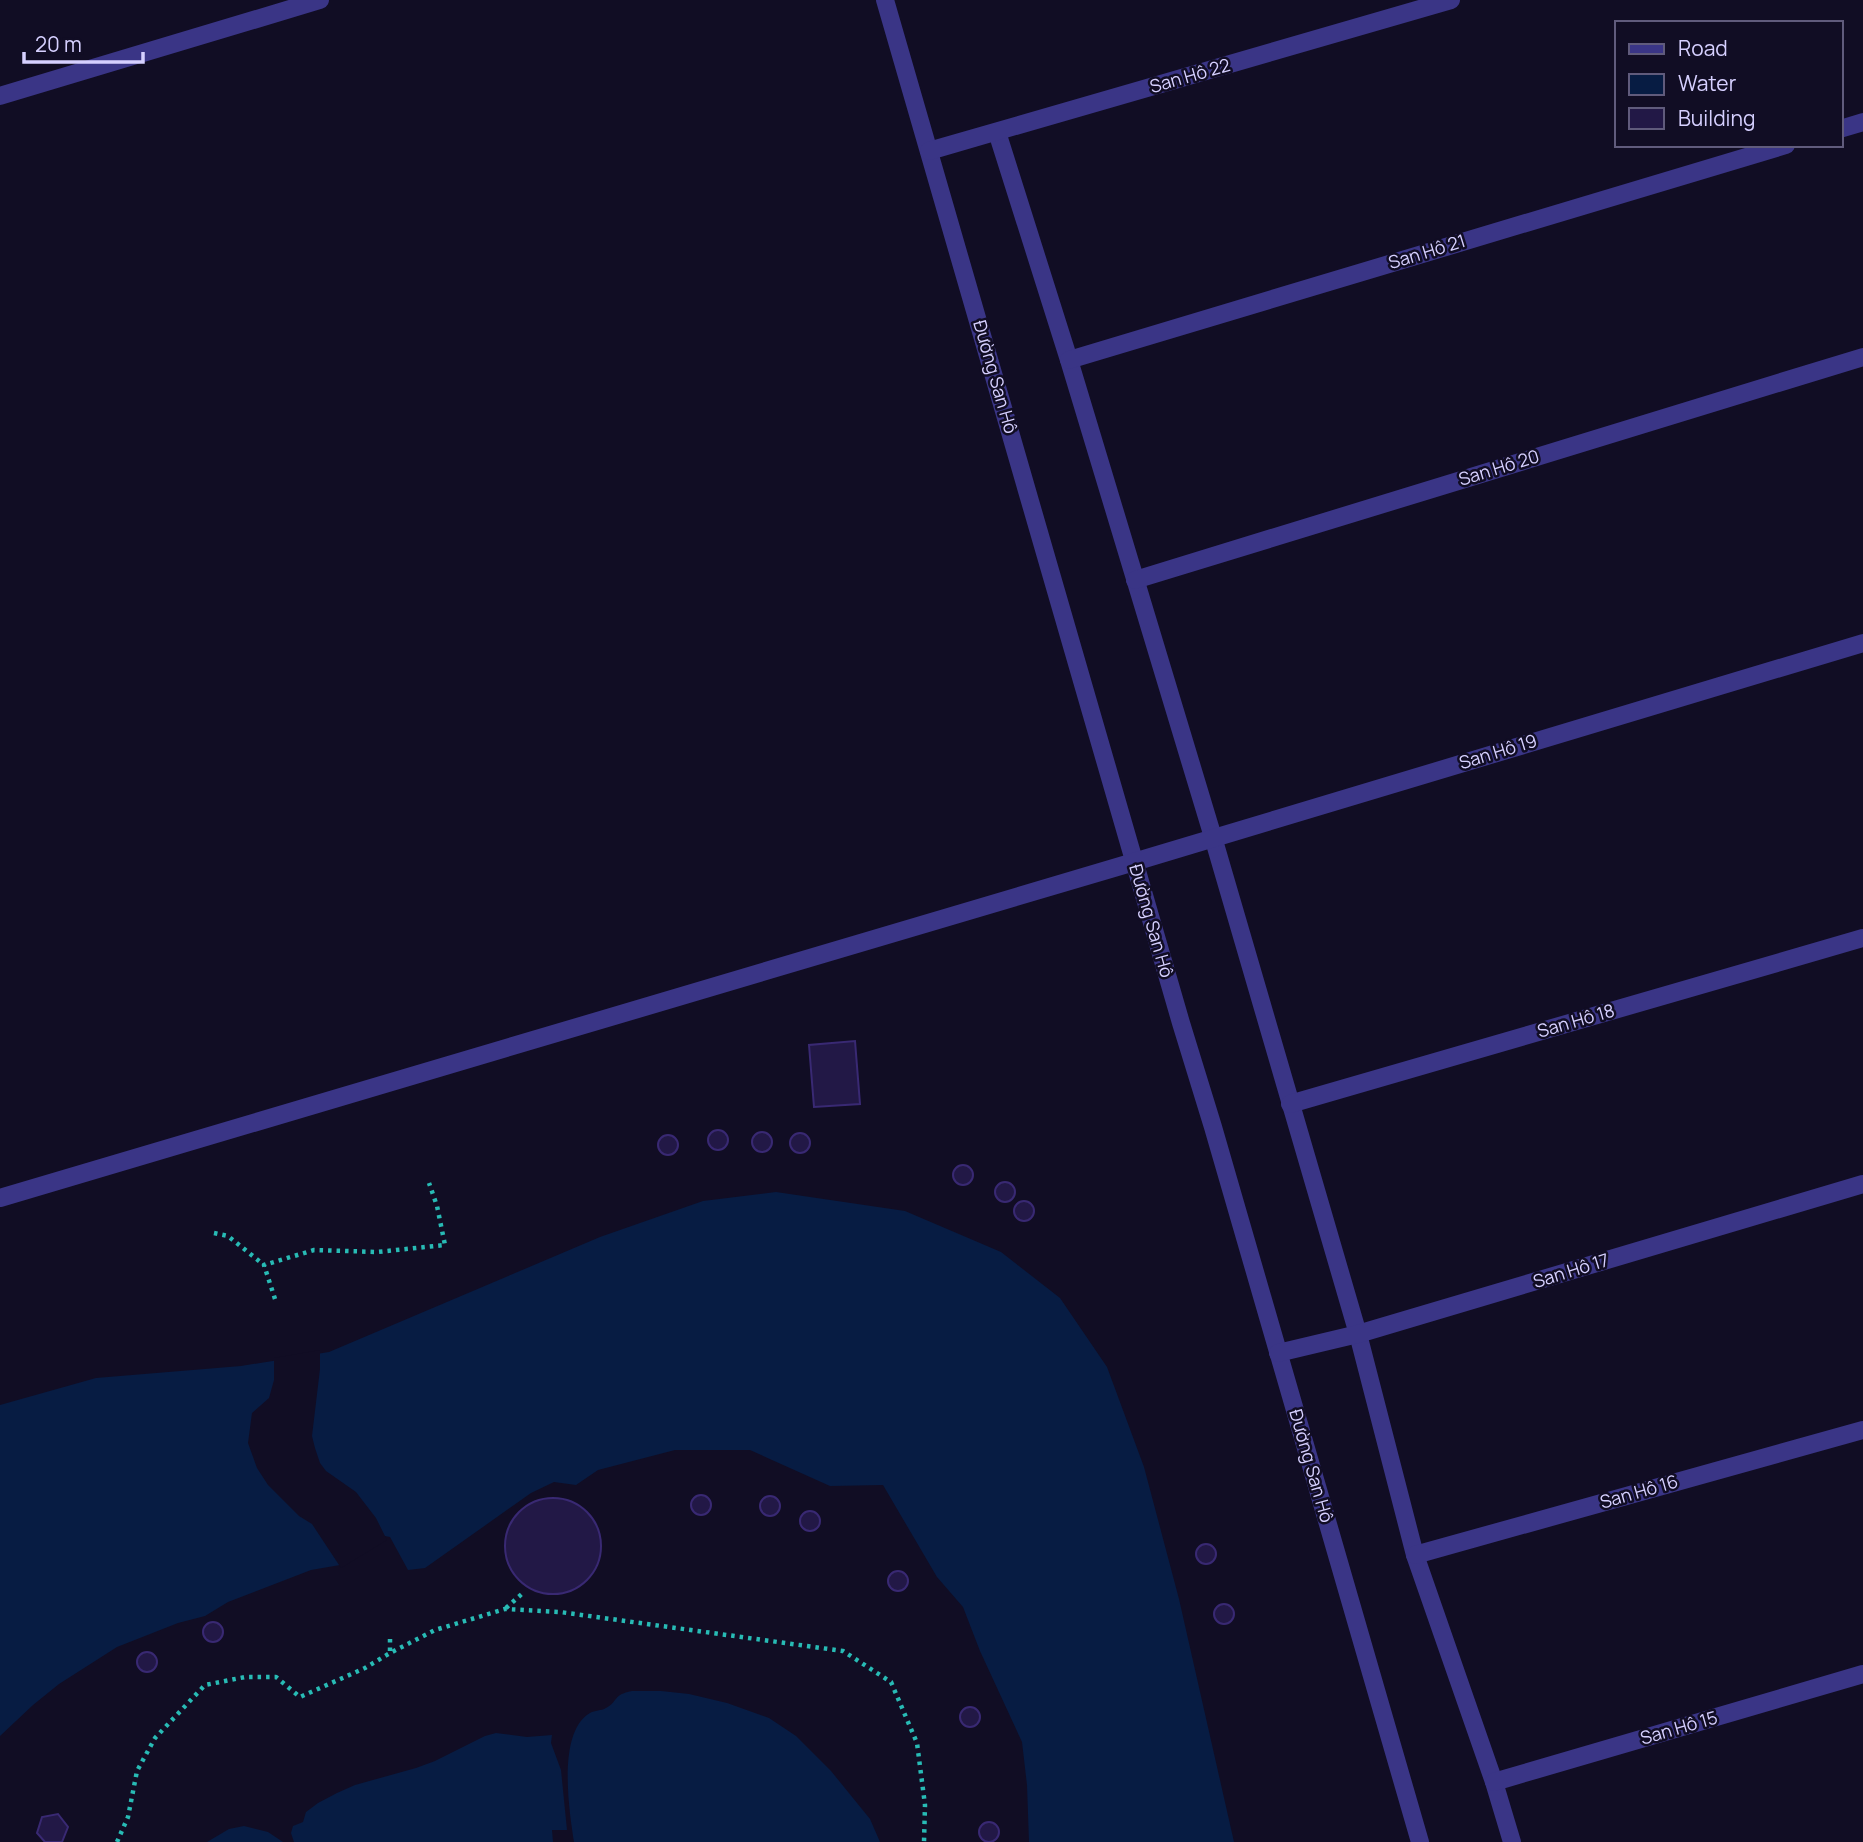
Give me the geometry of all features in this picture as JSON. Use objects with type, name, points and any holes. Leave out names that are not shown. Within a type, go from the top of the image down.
[{"type":"street","points":[[0,96],[320,0]]},
{"type":"street","name":"Đường San Hô","points":[[885,0],[1420,1842]]},
{"type":"street","name":"San Hô 22","points":[[929,151],[1451,0]]},
{"type":"street","points":[[1842,128],[1863,122]]},
{"type":"street","points":[[997,132],[1213,837],[1357,1335],[1415,1555],[1494,1782],[1512,1842]]},
{"type":"street","name":"San Hô 21","points":[[1069,360],[1779,147]]},
{"type":"street","name":"San Hô 20","points":[[1135,580],[1863,357]]},
{"type":"street","name":"San Hô 19","points":[[0,1198],[1863,643]]},
{"type":"street","name":"San Hô 18","points":[[1290,1104],[1863,937]]},
{"type":"street","name":"San Hô 17","points":[[1278,1353],[1357,1335],[1863,1184]]},
{"type":"street","name":"San Hô 16","points":[[1415,1555],[1863,1430]]},
{"type":"street","name":"San Hô 15","points":[[1494,1782],[1863,1674]]},
{"type":"path","points":[[264,1265],[314,1250],[377,1252],[445,1245],[429,1183]]},
{"type":"path","points":[[214,1233],[228,1236],[264,1265],[275,1299]]},
{"type":"path","points":[[505,1609],[524,1592]]},
{"type":"path","points":[[117,1842],[128,1817],[137,1771],[155,1738],[205,1685],[245,1677],[276,1677],[300,1697],[365,1668],[435,1630],[505,1609],[560,1612],[843,1651],[891,1682],[917,1743],[925,1805],[924,1842]]},
{"type":"path","points":[[390,1639],[390,1653]]},
{"type":"water","points":[[776,1192],[905,1211],[1001,1252],[1060,1298],[1107,1367],[1144,1467],[1179,1599],[1234,1842],[1029,1842],[1022,1742],[963,1607],[937,1577],[883,1485],[830,1486],[750,1450],[675,1450],[598,1470],[576,1485],[554,1482],[531,1493],[425,1568],[408,1570],[390,1537],[385,1536],[340,1565],[311,1570],[228,1602],[205,1616],[178,1623],[117,1647],[59,1684],[0,1736],[0,1405],[96,1378],[241,1366],[329,1352],[600,1237],[703,1201]]},
{"type":"water","points":[[632,1691],[689,1694],[727,1703],[769,1718],[796,1736],[831,1771],[870,1819],[880,1842],[574,1842],[568,1792],[569,1754],[573,1737],[580,1723],[590,1713],[606,1708],[621,1694]]},
{"type":"water","points":[[496,1733],[527,1737],[552,1735],[551,1743],[561,1770],[567,1830],[552,1830],[553,1842],[294,1842],[291,1833],[293,1826],[303,1822],[306,1812],[318,1803],[355,1785],[435,1761]]},
{"type":"water","points":[[244,1826],[268,1832],[283,1842],[207,1842],[229,1829]]},
{"type":"pier","points":[[320,1350],[312,1436],[320,1463],[326,1471],[356,1492],[376,1518],[387,1540],[341,1568],[312,1524],[299,1516],[268,1485],[257,1468],[248,1443],[252,1413],[269,1398],[274,1380],[274,1358]]},
{"type":"building","points":[[855,1041],[860,1104],[814,1107],[809,1045]]},
{"type":"building","points":[[718,1130],[725,1133],[728,1140],[725,1147],[718,1150],[711,1147],[708,1140],[711,1133]]},
{"type":"building","points":[[762,1132],[769,1135],[772,1142],[769,1149],[762,1152],[755,1149],[752,1142],[755,1135]]},
{"type":"building","points":[[800,1133],[807,1136],[810,1143],[807,1150],[800,1153],[793,1150],[790,1143],[793,1136]]},
{"type":"building","points":[[668,1135],[675,1138],[678,1145],[675,1152],[668,1155],[661,1152],[658,1145],[661,1138]]},
{"type":"building","points":[[963,1165],[970,1168],[973,1175],[970,1182],[963,1185],[956,1182],[953,1175],[956,1168]]},
{"type":"building","points":[[1005,1182],[1012,1185],[1015,1192],[1012,1199],[1005,1202],[998,1199],[995,1192],[998,1185]]},
{"type":"building","points":[[1024,1201],[1031,1204],[1034,1211],[1031,1218],[1024,1221],[1017,1218],[1014,1211],[1017,1204]]},
{"type":"building","points":[[701,1495],[708,1498],[711,1505],[708,1512],[701,1515],[694,1512],[691,1505],[694,1498]]},
{"type":"building","points":[[770,1496],[777,1499],[780,1506],[777,1513],[770,1516],[763,1513],[760,1506],[763,1499]]},
{"type":"building","points":[[553,1498],[571,1502],[587,1512],[597,1528],[601,1546],[597,1564],[587,1580],[571,1590],[553,1594],[535,1590],[519,1580],[509,1564],[505,1546],[509,1528],[519,1512],[535,1502]]},
{"type":"building","points":[[810,1511],[817,1514],[820,1521],[817,1528],[810,1531],[803,1528],[800,1521],[803,1514]]},
{"type":"building","points":[[1206,1544],[1213,1547],[1216,1554],[1213,1561],[1206,1564],[1199,1561],[1196,1554],[1199,1547]]},
{"type":"building","points":[[898,1571],[905,1574],[908,1581],[905,1588],[898,1591],[891,1588],[888,1581],[891,1574]]},
{"type":"building","points":[[1224,1604],[1231,1607],[1234,1614],[1231,1621],[1224,1624],[1217,1621],[1214,1614],[1217,1607]]},
{"type":"building","points":[[213,1622],[220,1625],[223,1632],[220,1639],[213,1642],[206,1639],[203,1632],[206,1625]]},
{"type":"building","points":[[147,1652],[154,1655],[157,1662],[154,1669],[147,1672],[140,1669],[137,1662],[140,1655]]},
{"type":"building","points":[[970,1707],[977,1710],[980,1717],[977,1724],[970,1727],[963,1724],[960,1717],[963,1710]]},
{"type":"building","points":[[58,1814],[68,1827],[62,1842],[45,1842],[37,1833],[42,1817]]},
{"type":"building","points":[[989,1822],[996,1825],[999,1832],[996,1839],[989,1842],[982,1839],[979,1832],[982,1825]]}]
